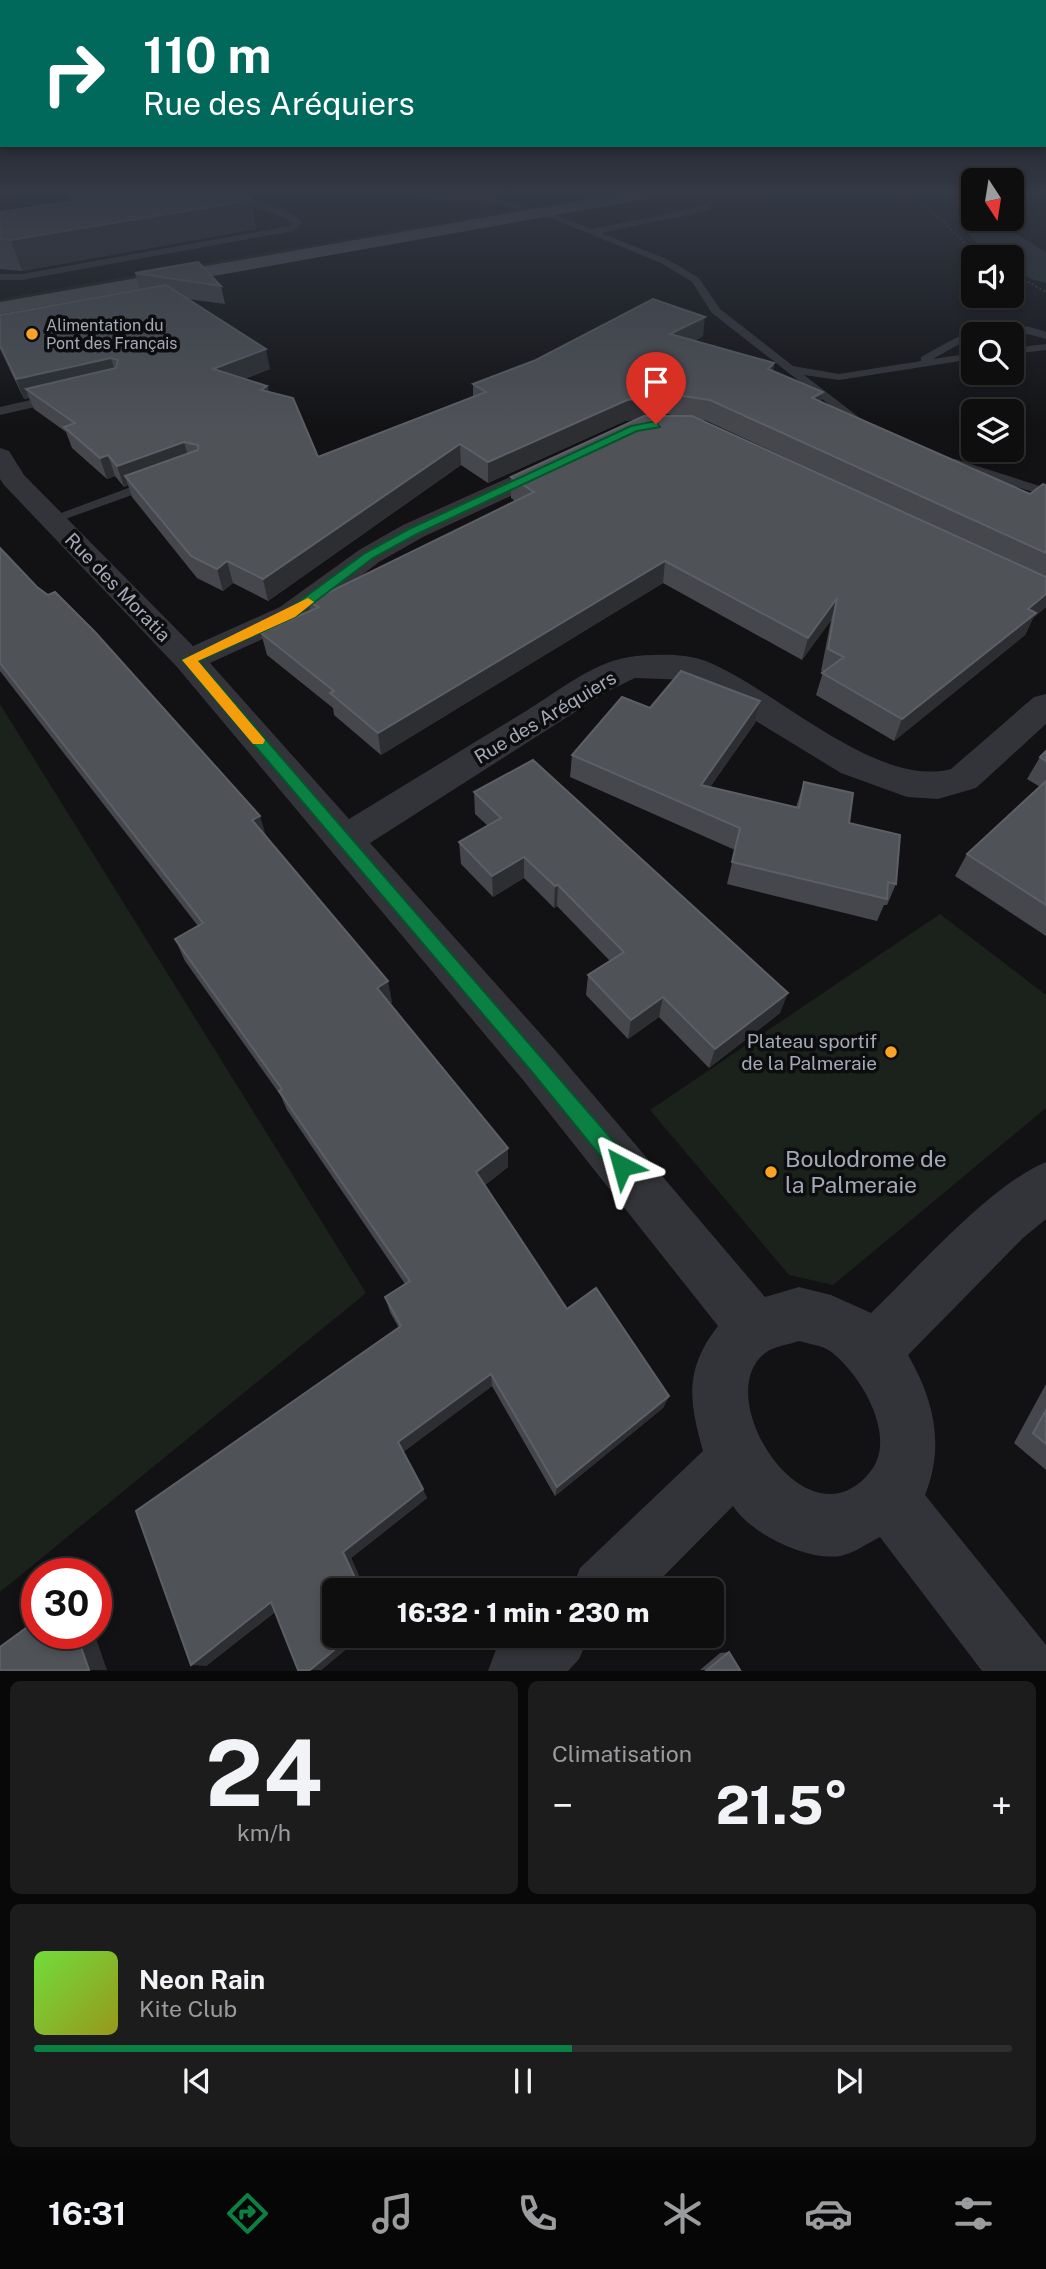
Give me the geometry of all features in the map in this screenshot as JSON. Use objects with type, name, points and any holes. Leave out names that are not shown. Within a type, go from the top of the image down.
[{"type":"main road","points":[[0,293],[126,272]]},
{"type":"main road","points":[[0,308],[203,272]]},
{"type":"street","points":[[189,660],[291,614],[369,555],[413,531],[585,452]]},
{"type":"street","name":"Rue des Moratia","points":[[0,456],[13,480],[189,660],[539,1065],[754,1326]]},
{"type":"street","name":"Rue des Aréquiers","points":[[343,841],[596,683],[629,668],[664,666],[696,670],[854,764],[907,784],[938,786],[962,779],[1046,705]]},
{"type":"street","points":[[872,1351],[1005,1220],[1046,1187]]},
{"type":"street","points":[[799,1314],[825,1320],[850,1331],[872,1351],[891,1377],[904,1408],[909,1442],[902,1473],[889,1499],[867,1518],[840,1525],[811,1523],[781,1511],[754,1490],[735,1462],[722,1431],[718,1399],[723,1370],[735,1345],[754,1326],[775,1316],[799,1314]]},
{"type":"street","points":[[616,1578],[735,1462]]},
{"type":"street","points":[[889,1499],[1024,1671]]},
{"type":"street","points":[[521,1671],[544,1648]]},
{"type":"lane","points":[[0,277],[45,272]]},
{"type":"lane","points":[[682,272],[696,280],[716,311],[876,433]]},
{"type":"lane","points":[[912,366],[995,323],[1025,326],[1046,336]]},
{"type":"lane","points":[[1024,350],[1046,347]]},
{"type":"lane","points":[[790,369],[839,377],[961,358]]},
{"type":"lane","points":[[0,411],[65,396]]},
{"type":"lane","points":[[939,458],[1046,492]]},
{"type":"lane","name":"Rue des Moratia","points":[[52,519],[169,477]]},
{"type":"path","points":[[1024,280],[1046,292]]},
{"type":"shaded area","points":[[155,272],[184,272],[0,305],[0,299]]},
{"type":"shaded area","points":[[0,704],[366,1293],[42,1558],[21,1558],[21,1575],[0,1592]]},
{"type":"shaded area","name":"Plateau sportif de la Palmeraie","points":[[940,914],[1046,995],[1046,1108],[833,1285],[789,1275],[650,1110]]},
{"type":"building","points":[[208,272],[221,286],[135,273]]},
{"type":"building","points":[[166,285],[266,349],[213,369],[267,386],[261,390],[293,398],[318,457],[486,392],[473,384],[536,360],[653,299],[705,317],[670,334],[774,363],[768,369],[823,392],[812,398],[1030,494],[1043,484],[1046,485],[1046,553],[710,400],[669,394],[627,400],[488,462],[460,444],[263,579],[227,561],[217,569],[191,556],[125,476],[198,450],[198,445],[184,442],[117,466],[108,455],[100,458],[64,427],[75,423],[26,389],[116,368],[118,360],[111,358],[16,379],[0,345],[0,315]]},
{"type":"building","points":[[644,416],[692,416],[1046,577],[1046,594],[1028,609],[1036,613],[902,719],[822,673],[844,657],[828,649],[837,598],[808,638],[665,561],[378,733],[330,693],[334,691],[261,633],[319,607],[309,602],[534,492],[511,477]]},
{"type":"building","points":[[0,548],[37,587],[48,595],[55,592],[95,632],[260,816],[252,820],[388,981],[377,988],[508,1148],[476,1172],[567,1309],[596,1288],[669,1396],[557,1487],[491,1374],[398,1442],[423,1489],[343,1552],[355,1578],[322,1578],[322,1648],[337,1648],[310,1670],[298,1670],[271,1602],[191,1665],[136,1511],[401,1326],[385,1297],[410,1281],[279,1091],[282,1089],[175,939],[203,923],[0,663]]},
{"type":"building","points":[[681,671],[760,701],[701,785],[799,808],[804,782],[853,793],[849,823],[900,835],[896,884],[888,882],[887,899],[732,862],[740,828],[572,755],[622,697],[650,708]]},
{"type":"building","points":[[533,760],[788,993],[715,1049],[663,997],[631,1020],[588,975],[624,952],[558,885],[555,886],[524,857],[492,876],[459,842],[501,818],[474,792]]},
{"type":"building","points":[[1046,781],[1046,905],[967,854]]},
{"type":"building","points":[[1046,1410],[1046,1444],[1033,1433]]},
{"type":"building","points":[[21,1632],[21,1649],[82,1649],[89,1670],[0,1670],[0,1647]]},
{"type":"building","points":[[729,1652],[740,1670],[707,1670]]},
{"type":"slow traffic","points":[[258,740],[189,660],[291,614],[308,602]]},
{"type":"place","name":"Alimentation du Pont des Français","points":[[32,334]]},
{"type":"place","name":"Plateau sportif de la Palmeraie","points":[[891,1052]]},
{"type":"place","name":"Boulodrome de la Palmeraie","points":[[771,1172]]},
{"type":"route","points":[[622,1166],[539,1065],[189,660],[291,614],[369,555],[413,531],[635,428],[656,424]]}]
